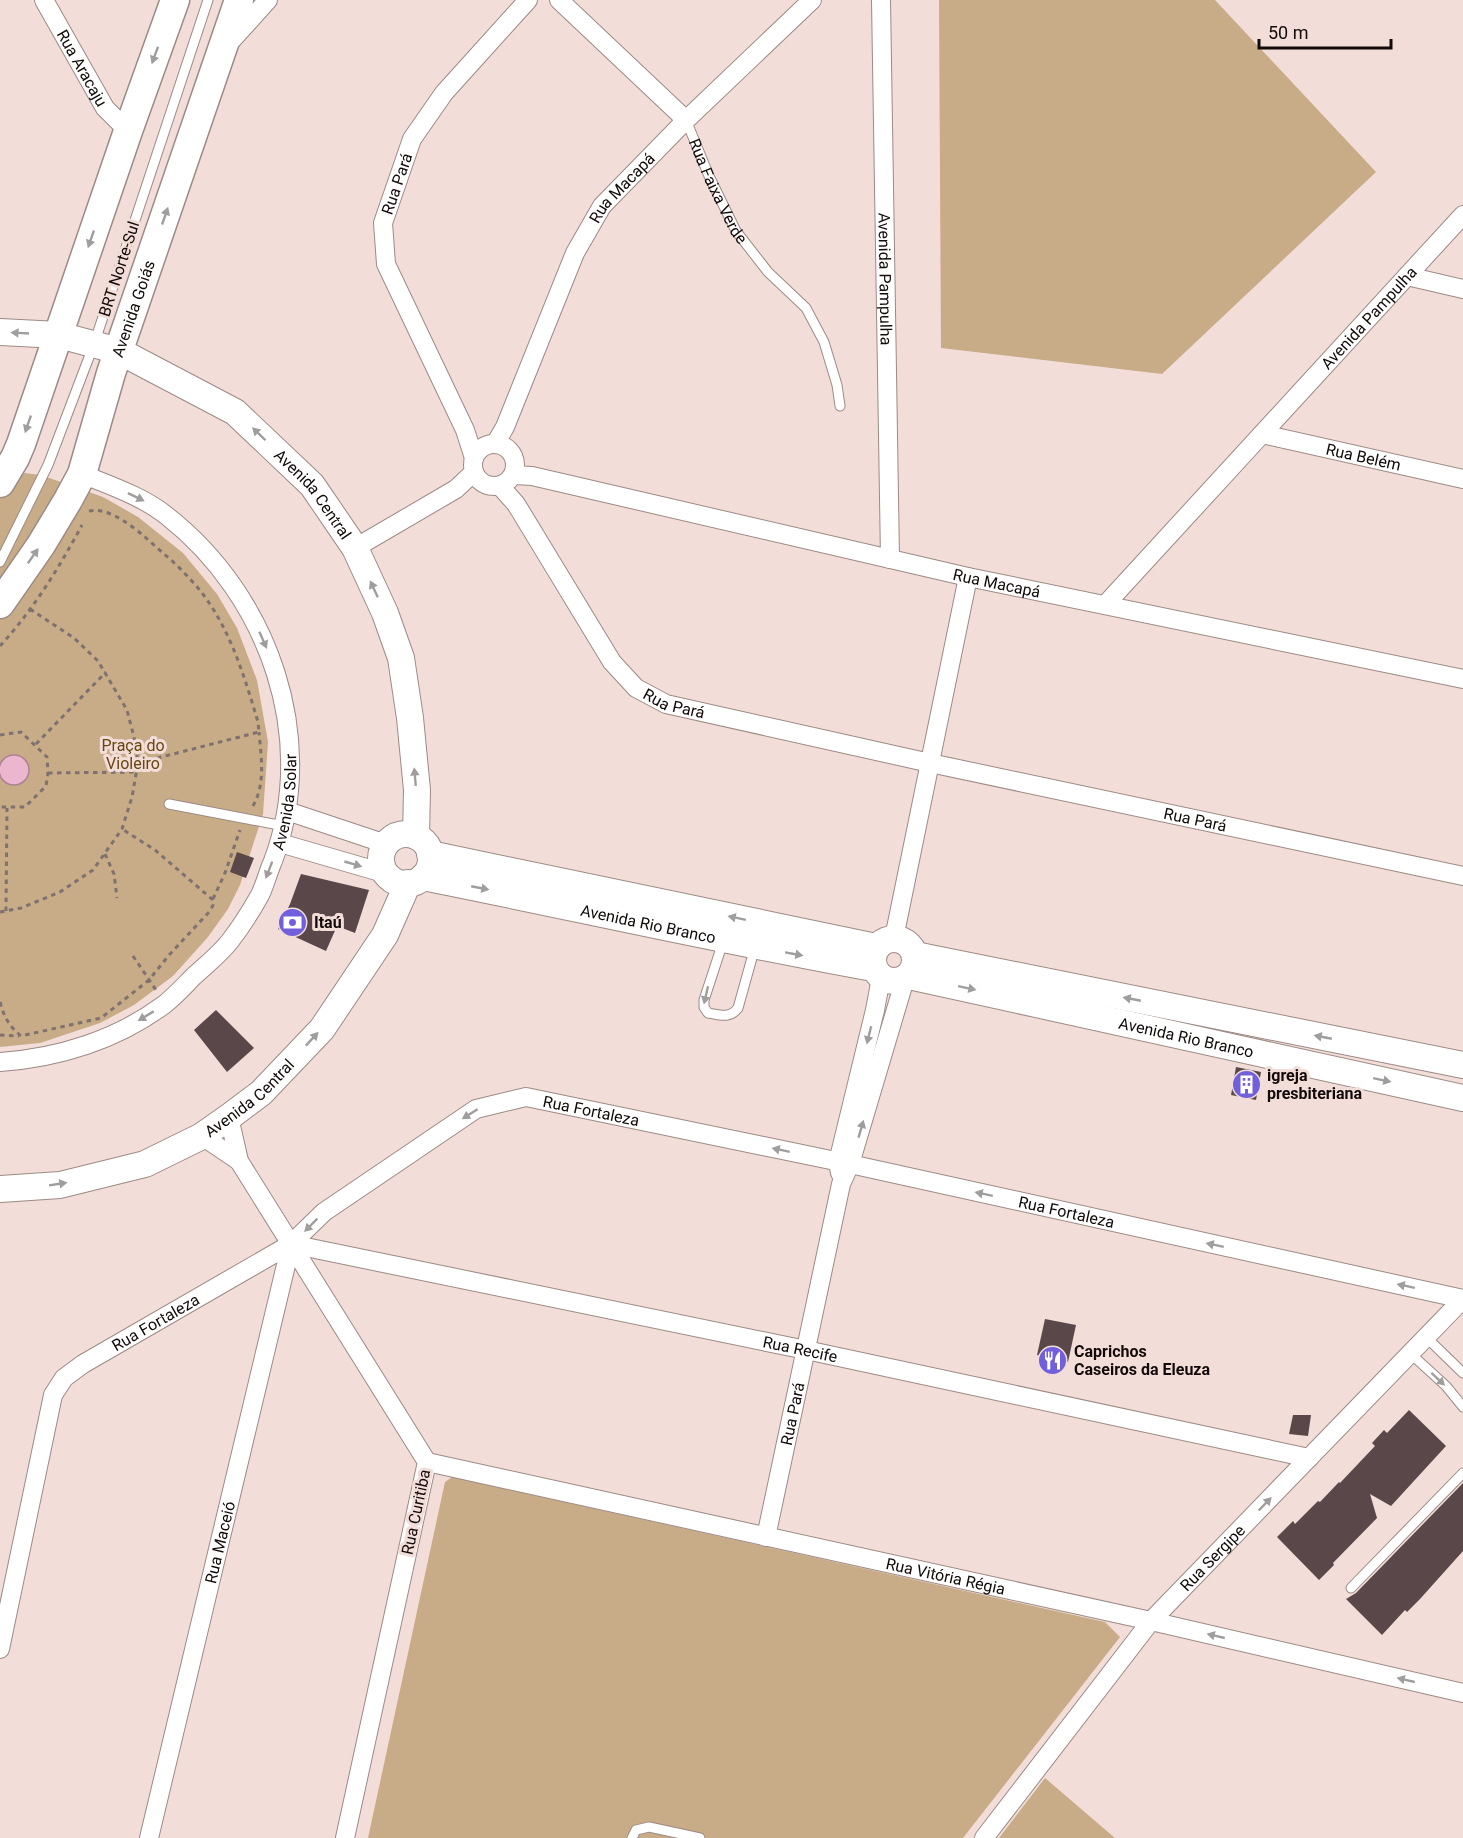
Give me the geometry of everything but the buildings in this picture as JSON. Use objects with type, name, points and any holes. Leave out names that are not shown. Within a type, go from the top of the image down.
[{"type":"main road","points":[[0,483],[8,457],[59,335],[175,0]]},
{"type":"main road","name":"Avenida Goiás","points":[[0,604],[41,545],[82,474],[106,347],[221,52],[239,0]]},
{"type":"street","name":"Rua Aracaju","points":[[44,0],[105,108],[128,131]]},
{"type":"street","points":[[221,52],[268,0]]},
{"type":"street","name":"Rua Pará","points":[[528,0],[444,93],[412,139],[383,223],[386,264],[465,430],[485,458],[510,451],[514,458],[509,477],[516,504],[612,662],[636,688],[666,704],[930,763],[1463,876]]},
{"type":"street","name":"Rua Faixa Verde","points":[[559,0],[686,120]]},
{"type":"street","name":"Rua Macapá","points":[[812,0],[686,120],[602,207],[575,253],[504,426],[485,458],[490,487],[509,477],[532,476],[968,577],[1463,679]]},
{"type":"street","name":"Avenida Pampulha","points":[[881,0],[890,559]]},
{"type":"street","name":"Avenida Pampulha","points":[[1105,605],[1463,215]]},
{"type":"street","points":[[1407,276],[1463,289]]},
{"type":"street","name":"Avenida Central","points":[[0,332],[59,335],[106,347],[235,412],[312,485],[355,548],[386,613],[401,658],[417,790],[413,865],[385,935],[322,1029],[261,1093],[202,1136],[145,1164],[60,1185],[0,1189]]},
{"type":"street","name":"Rua Belém","points":[[1262,434],[1463,479]]},
{"type":"street","points":[[355,548],[456,489],[485,458]]},
{"type":"street","name":"Avenida Solar","points":[[0,1062],[21,1061],[73,1050],[118,1032],[165,1004],[229,942],[260,894],[284,826],[290,750],[283,695],[267,650],[248,610],[232,583],[196,541],[166,515],[140,498],[82,474]]},
{"type":"street","name":"Rua Pará","points":[[844,1163],[894,1014],[894,963],[930,763],[968,577]]},
{"type":"street","points":[[284,826],[386,844],[400,835],[408,834],[413,865]]},
{"type":"street","name":"Avenida Rio Branco","points":[[284,826],[413,865],[642,921],[755,946],[894,963],[1463,1098]]},
{"type":"street","name":"Avenida Rio Branco","points":[[413,865],[894,963],[1463,1065]]},
{"type":"street","name":"Rua Pará","points":[[766,1537],[841,1184],[875,1010],[894,963]]},
{"type":"street","points":[[875,1010],[894,1014]]},
{"type":"street","name":"Rua Fortaleza","points":[[0,1649],[53,1395],[64,1378],[83,1364],[291,1245],[324,1212],[476,1109],[526,1097],[844,1163],[1463,1299]]},
{"type":"street","name":"Rua Curitiba","points":[[229,1117],[239,1161],[427,1462],[345,1838]]},
{"type":"street","name":"Rua Curitiba","points":[[202,1136],[239,1161]]},
{"type":"street","name":"Rua Recife","points":[[291,1245],[806,1350],[1309,1458]]},
{"type":"street","name":"Rua Maceió","points":[[149,1838],[291,1245]]},
{"type":"street","name":"Rua Sergipe","points":[[984,1838],[1151,1622],[1463,1299]]},
{"type":"street","name":"Rua Vitória Régia","points":[[427,1462],[1463,1693]]},
{"type":"lane","name":"BRT Norte-Sul","points":[[0,562],[106,347],[208,0]]},
{"type":"lane","name":"Rua Faixa Verde","points":[[686,120],[709,176],[736,231],[768,272],[806,308],[824,342],[837,385],[840,406]]},
{"type":"lane","name":"BRT Norte-Sul","points":[[0,552],[16,533]]},
{"type":"lane","points":[[169,804],[284,826]]},
{"type":"lane","points":[[724,939],[704,1000],[704,1007],[708,1013],[726,1016],[734,1013],[738,1008],[755,946]]},
{"type":"lane","points":[[1427,1338],[1463,1373]]},
{"type":"lane","points":[[1411,1354],[1446,1386],[1463,1407]]},
{"type":"lane","points":[[1352,1588],[1463,1473]]},
{"type":"lane","points":[[632,1838],[636,1830],[649,1827],[700,1838]]},
{"type":"path","points":[[0,646],[30,609],[90,510],[106,512],[136,529],[190,579],[214,609],[239,659],[259,732],[138,763]]},
{"type":"path","points":[[0,912],[21,908],[60,892],[93,870],[122,829],[132,796],[138,763],[127,710],[106,672],[74,638],[30,609]]},
{"type":"path","points":[[35,744],[106,672]]},
{"type":"path","points":[[0,735],[21,732],[47,757],[48,773],[46,786],[25,807],[0,807]]},
{"type":"path","points":[[48,773],[136,772]]},
{"type":"path","points":[[6,911],[7,807]]},
{"type":"path","points":[[0,1035],[21,1036],[101,1018],[149,980],[210,911],[213,900],[155,850],[122,829]]},
{"type":"path","points":[[105,854],[114,874],[117,898]]},
{"type":"path","points":[[133,956],[165,1004]]},
{"type":"path","points":[[0,1002],[10,1027],[21,1036]]},
{"type":"green space","points":[[939,0],[1215,0],[1376,172],[1162,374],[941,348]]},
{"type":"green space","name":"Praça do Violeiro","points":[[0,470],[41,475],[103,497],[138,517],[183,553],[217,594],[237,628],[257,680],[268,742],[263,814],[240,885],[228,909],[208,937],[173,976],[134,1005],[100,1023],[40,1043],[0,1047]]},
{"type":"green space","points":[[452,1477],[1105,1622],[1120,1637],[963,1838],[368,1838],[445,1482]]},
{"type":"green space","points":[[1045,1778],[1115,1838],[999,1838]]},
{"type":"shaded area","points":[[14,755],[25,759],[29,770],[25,781],[14,785],[3,781],[-1,770],[3,759]]},
{"type":"place","name":"Itaú","points":[[293,922]]},
{"type":"place","name":"igreja presbiteriana","points":[[1246,1084]]},
{"type":"place","name":"Caprichos Caseiros da Eleuza","points":[[1053,1360]]}]
